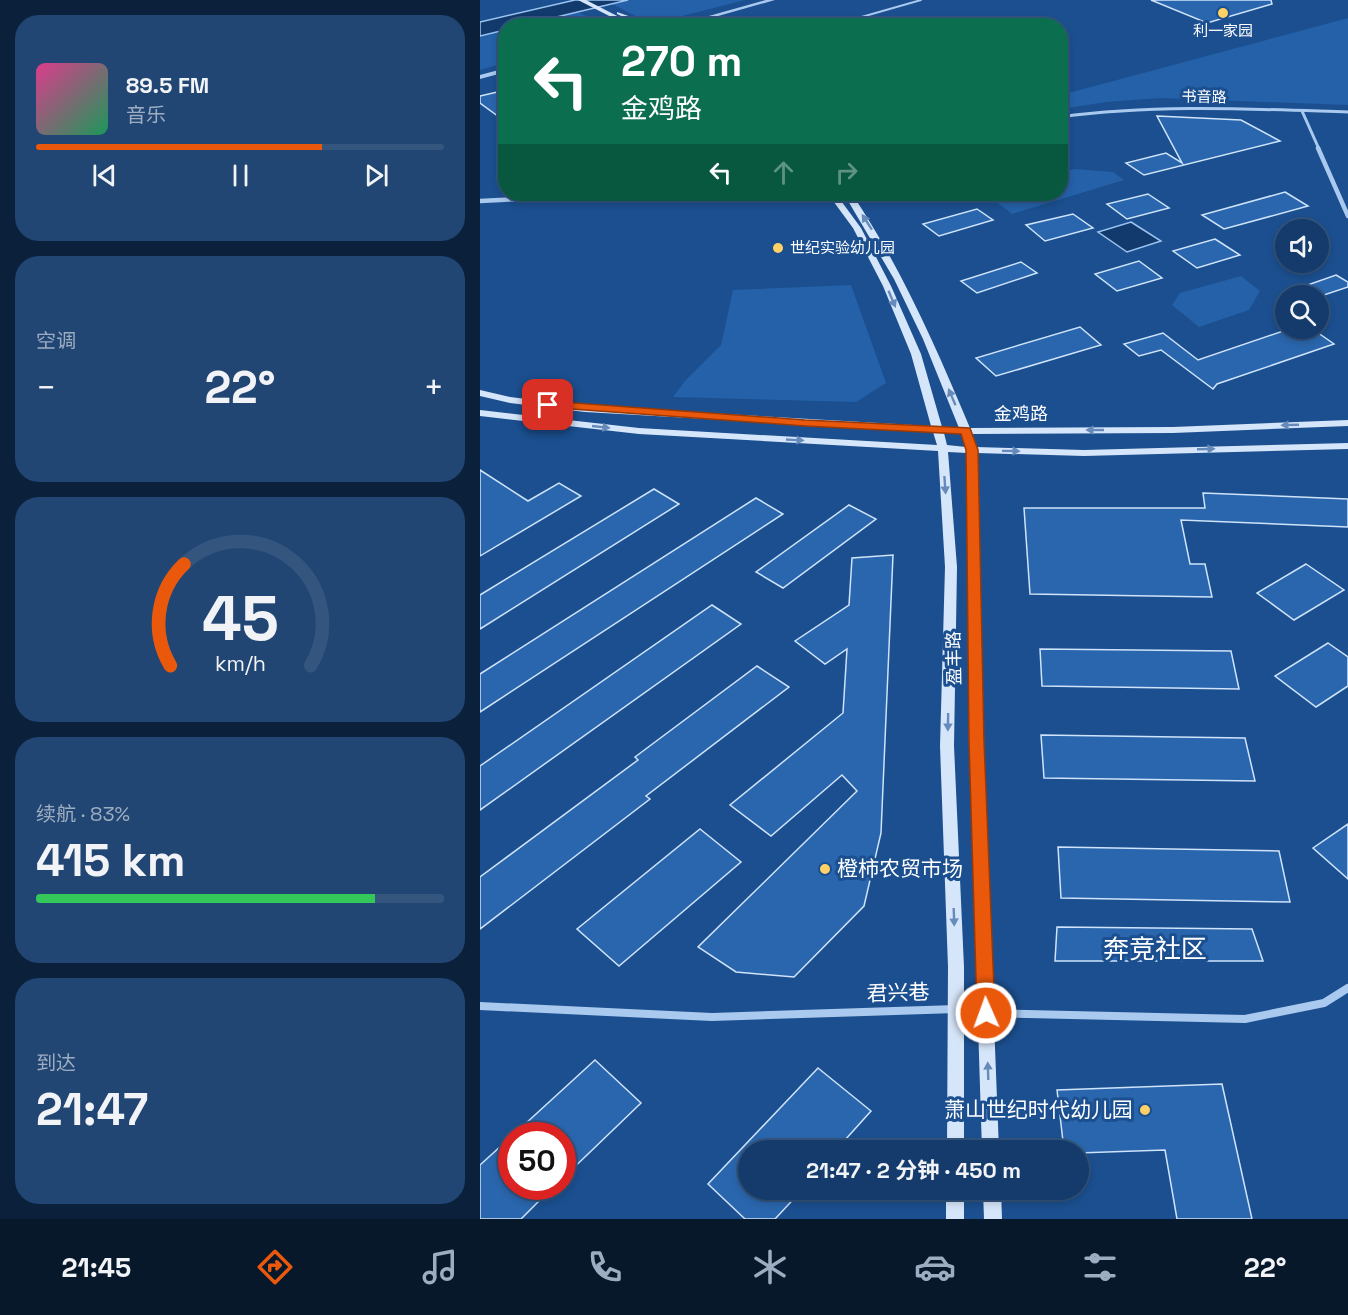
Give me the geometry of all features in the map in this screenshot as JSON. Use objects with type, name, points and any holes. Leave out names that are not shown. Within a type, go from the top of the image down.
[{"type":"main road","points":[[581,0],[616,18]]},
{"type":"main road","points":[[594,0],[630,18]]},
{"type":"main road","name":"盈丰路","points":[[837,201],[857,228],[887,286],[916,354],[943,449],[951,567],[947,746],[956,1009],[955,1140]]},
{"type":"main road","name":"盈丰路","points":[[853,201],[902,284],[966,431],[972,450],[976,741],[991,1140]]},
{"type":"main road","name":"金鸡路","points":[[480,393],[510,400],[585,409],[966,431],[1173,430],[1348,423]]},
{"type":"main road","points":[[483,416],[510,400]]},
{"type":"main road","name":"金鸡路","points":[[483,416],[639,431],[943,449],[1084,453],[1348,446]]},
{"type":"main road","points":[[955,1200],[955,1219]]},
{"type":"main road","points":[[992,1200],[993,1219]]},
{"type":"street","points":[[705,18],[772,0]]},
{"type":"street","points":[[480,77],[498,72]]},
{"type":"street","name":"书音路","points":[[1068,116],[1093,111],[1138,108],[1348,112]]},
{"type":"street","points":[[1302,111],[1348,216]]},
{"type":"street","points":[[480,201],[498,200]]},
{"type":"street","name":"君兴巷","points":[[480,1006],[712,1017],[956,1009],[986,1013],[1245,1019],[1324,1003],[1348,988]]},
{"type":"lane","points":[[858,18],[921,0]]},
{"type":"shaded area","points":[[575,0],[628,0],[552,18],[498,18],[498,32],[480,36],[480,22]]},
{"type":"shaded area","points":[[628,0],[745,0],[674,18],[639,18],[612,4]]},
{"type":"shaded area","points":[[578,12],[590,18],[554,18]]},
{"type":"shaded area","points":[[1348,18],[1348,105],[1161,98],[1106,102],[1068,108],[1068,93]]},
{"type":"shaded area","points":[[498,32],[498,65],[480,70],[480,36]]},
{"type":"shaded area","points":[[1074,169],[1113,172],[1124,180],[1068,197],[1068,171]]},
{"type":"shaded area","points":[[1009,201],[1055,201],[1012,214],[998,203]]},
{"type":"shaded area","points":[[1131,222],[1161,241],[1127,252],[1098,232]]},
{"type":"shaded area","points":[[1241,276],[1260,291],[1249,310],[1199,327],[1172,305],[1180,293]]},
{"type":"shaded area","points":[[851,285],[886,383],[856,402],[673,397],[685,381],[721,345],[733,290]]},
{"type":"building","points":[[1151,0],[1271,0],[1272,4],[1207,23]]},
{"type":"building","points":[[498,92],[498,116],[480,103],[480,96]]},
{"type":"building","points":[[1157,116],[1241,120],[1280,141],[1144,175],[1126,163],[1166,153],[1182,163]]},
{"type":"building","points":[[1285,192],[1308,206],[1224,229],[1202,215]]},
{"type":"building","points":[[1148,194],[1169,208],[1127,219],[1107,204]]},
{"type":"building","points":[[977,209],[993,220],[939,236],[923,224]]},
{"type":"building","points":[[1073,214],[1093,228],[1045,241],[1026,225]]},
{"type":"building","points":[[1215,239],[1240,255],[1197,268],[1173,251]]},
{"type":"building","points":[[1139,261],[1162,278],[1117,291],[1095,274]]},
{"type":"building","points":[[1021,262],[1037,273],[977,293],[961,281]]},
{"type":"building","points":[[1336,275],[1348,282],[1348,287],[1329,293],[1329,285],[1308,285]]},
{"type":"building","points":[[1080,327],[1101,345],[996,376],[976,358]]},
{"type":"building","points":[[1163,333],[1198,360],[1275,334],[1275,339],[1327,339],[1334,344],[1217,384],[1213,389],[1161,350],[1139,356],[1124,344]]},
{"type":"building","points":[[480,470],[528,501],[559,483],[581,496],[480,556]]},
{"type":"building","points":[[654,489],[679,504],[480,629],[480,595]]},
{"type":"building","points":[[1203,493],[1348,499],[1348,527],[1181,520],[1190,564],[1205,564],[1212,597],[1030,594],[1024,508],[1205,508]]},
{"type":"building","points":[[756,498],[783,514],[480,712],[480,674]]},
{"type":"building","points":[[849,505],[876,519],[783,588],[756,572]]},
{"type":"building","points":[[893,555],[881,833],[864,906],[794,977],[736,972],[698,947],[857,791],[842,775],[771,836],[730,805],[843,713],[847,649],[825,664],[795,641],[849,605],[852,558]]},
{"type":"building","points":[[1306,564],[1344,590],[1294,620],[1257,593]]},
{"type":"building","points":[[712,605],[741,624],[480,810],[480,766]]},
{"type":"building","points":[[1328,643],[1348,657],[1348,686],[1316,707],[1275,676]]},
{"type":"building","points":[[1040,649],[1231,651],[1239,689],[1042,686]]},
{"type":"building","points":[[757,666],[789,687],[646,796],[650,799],[480,929],[480,877],[638,760],[635,757]]},
{"type":"building","points":[[1041,735],[1245,738],[1255,781],[1044,778]]},
{"type":"building","points":[[1348,824],[1348,879],[1313,848]]},
{"type":"building","points":[[700,829],[741,862],[619,966],[577,929]]},
{"type":"building","points":[[1058,847],[1279,851],[1290,902],[1061,898]]},
{"type":"building","points":[[1057,927],[1252,929],[1263,961],[1055,961]]},
{"type":"building","points":[[595,1060],[641,1103],[576,1166],[576,1122],[527,1122]]},
{"type":"building","points":[[818,1068],[871,1111],[845,1140],[750,1140]]},
{"type":"building","points":[[1222,1084],[1252,1219],[1177,1219],[1165,1150],[1089,1153],[1089,1140],[1063,1140],[1057,1090]]},
{"type":"building","points":[[498,1149],[498,1200],[540,1200],[521,1219],[480,1219],[480,1165]]},
{"type":"building","points":[[738,1152],[738,1200],[793,1200],[775,1219],[745,1219],[708,1184]]},
{"type":"place","name":"利一家园","points":[[1223,13]]},
{"type":"place","name":"世纪实验幼儿园","points":[[778,248]]},
{"type":"place","name":"橙柿农贸市场","points":[[825,869]]},
{"type":"place","name":"萧山世纪时代幼儿园","points":[[1145,1110]]},
{"type":"district","name":"奔竞社区","points":[[1155,949]]},
{"type":"route","points":[[548,405],[805,423],[966,431],[972,450],[976,741],[986,1013]]}]
